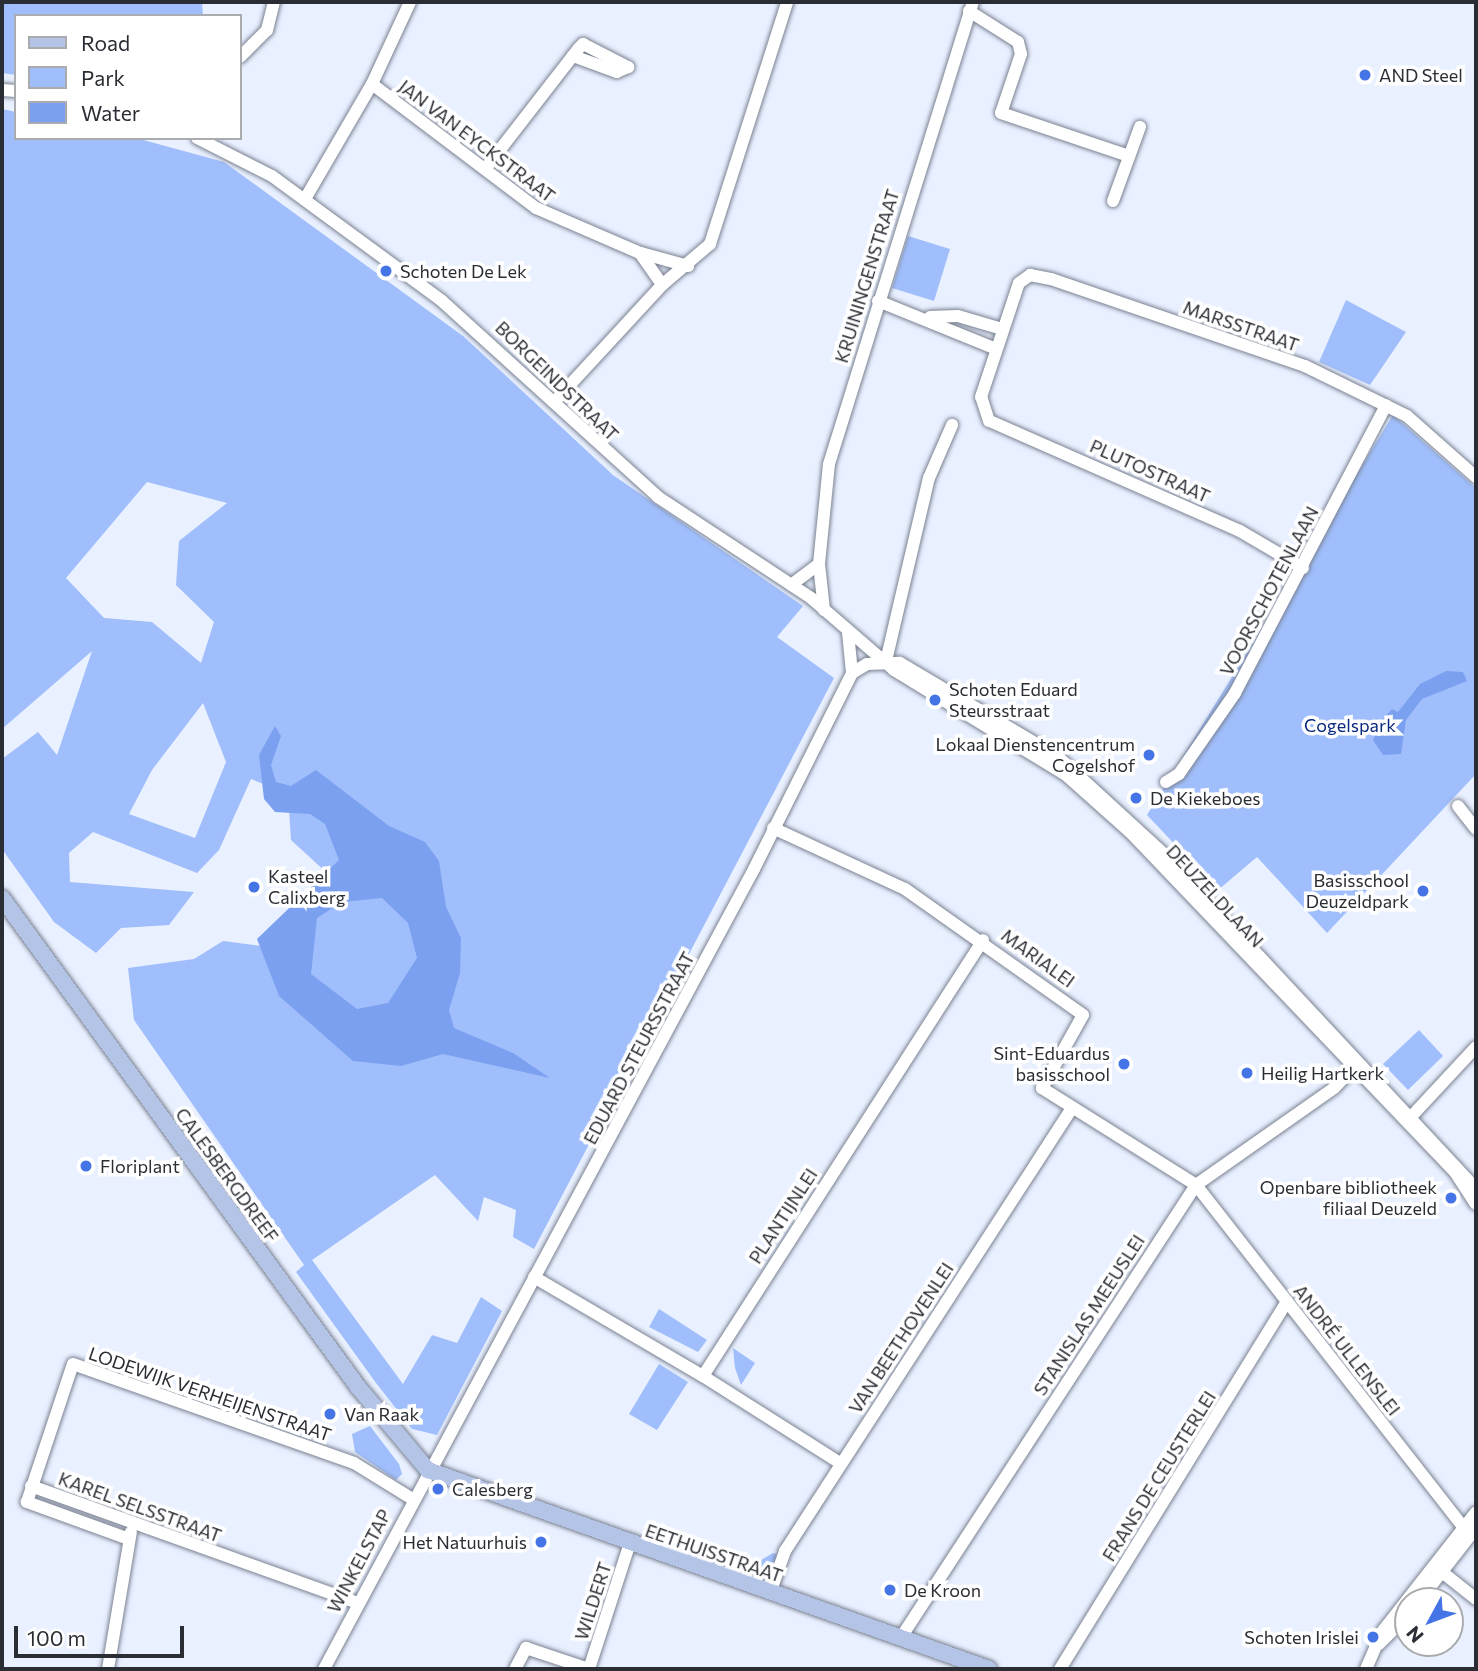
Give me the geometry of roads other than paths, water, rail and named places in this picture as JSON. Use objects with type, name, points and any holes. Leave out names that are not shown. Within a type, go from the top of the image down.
[{"type":"main road","name":"CALESBERGDREEF","points":[[2,898],[351,1376],[428,1470]]},
{"type":"main road","name":"EETHUISSTRAAT","points":[[428,1470],[900,1639],[956,1664],[989,1669]]},
{"type":"street","points":[[242,55],[267,30],[274,2]]},
{"type":"street","points":[[306,200],[372,84],[410,2]]},
{"type":"street","points":[[555,401],[662,285],[688,266],[710,244],[787,2]]},
{"type":"street","points":[[971,7],[1018,42],[1021,54],[1001,113],[1129,156]]},
{"type":"street","name":"KRUININGENSTRAAT","points":[[824,610],[818,565],[829,464],[971,7]]},
{"type":"street","points":[[485,169],[573,56]]},
{"type":"street","name":"JAN VAN EYCKSTRAAT","points":[[372,84],[550,217],[640,253],[688,266]]},
{"type":"street","points":[[1113,201],[1140,127]]},
{"type":"street","name":"BORGEINDSTRAAT","points":[[203,140],[306,200],[442,301],[555,401],[657,497],[791,585],[886,661]]},
{"type":"street","points":[[640,253],[662,285]]},
{"type":"street","name":"MARSSTRAAT","points":[[983,410],[981,397],[1002,329],[1019,283],[1030,275],[1051,279],[1305,366],[1386,405],[1476,477]]},
{"type":"street","points":[[878,301],[929,317],[996,349]]},
{"type":"street","points":[[929,317],[958,316],[1002,329]]},
{"type":"street","name":"VOORSCHOTENLAAN","points":[[1166,782],[1180,774],[1234,693],[1303,568],[1386,405]]},
{"type":"street","name":"PLUTOSTRAAT","points":[[983,410],[989,421],[1240,531],[1303,568]]},
{"type":"street","points":[[848,632],[852,673],[886,661],[929,478],[952,425]]},
{"type":"street","points":[[791,585],[818,565]]},
{"type":"street","name":"DEUZELDLAAN","points":[[886,661],[1033,748],[1125,815],[1455,1172],[1476,1204]]},
{"type":"street","name":"EDUARD STEURSSTRAAT","points":[[428,1470],[773,828],[852,673]]},
{"type":"street","points":[[1458,806],[1476,829]]},
{"type":"street","name":"MARIALEI","points":[[773,828],[905,889],[983,940],[1083,1015],[1042,1088],[1195,1185]]},
{"type":"street","name":"PLANTIJNLEI","points":[[703,1376],[983,940]]},
{"type":"street","points":[[1408,1120],[1476,1047]]},
{"type":"street","name":"STANISLAS MEEUSLEI","points":[[900,1639],[1195,1185],[1357,1064]]},
{"type":"street","name":"VAN BEETHOVENLEI","points":[[770,1593],[785,1551],[1072,1108]]},
{"type":"street","name":"DEUZELDLAAN","points":[[1408,1120],[1476,1188]]},
{"type":"street","name":"ANDRÉ ULLENSLEI","points":[[1195,1185],[1470,1531]]},
{"type":"street","points":[[534,1277],[703,1376],[840,1464]]},
{"type":"street","name":"FRANS DE CEUSTERLEI","points":[[1060,1669],[1287,1301]]},
{"type":"street","name":"LODEWIJK VERHEIJENSTRAAT","points":[[31,1486],[73,1364],[354,1463],[411,1498]]},
{"type":"street","name":"WINKELSTAP","points":[[324,1669],[428,1470]]},
{"type":"street","name":"KAREL SELSSTRAAT","points":[[129,1539],[27,1502],[31,1486],[132,1525],[357,1603]]},
{"type":"street","points":[[1366,1669],[1379,1644],[1470,1531],[1476,1512]]},
{"type":"street","points":[[108,1669],[132,1525]]},
{"type":"street","name":"WILDERT","points":[[515,1669],[526,1648],[589,1669],[630,1544]]},
{"type":"street","points":[[1438,1569],[1476,1599]]},
{"type":"street","points":[[1427,1587],[1438,1569]]},
{"type":"street","points":[[1379,1644],[1394,1629]]},
{"type":"water","points":[[1446,671],[1463,672],[1467,681],[1422,699],[1406,720],[1401,754],[1383,755],[1373,740],[1382,720],[1392,709],[1398,712],[1420,684]]},
{"type":"water","points":[[275,726],[281,736],[271,765],[276,782],[291,786],[316,770],[389,826],[425,842],[439,861],[446,907],[461,938],[460,973],[449,1010],[454,1028],[513,1053],[550,1078],[443,1054],[401,1066],[353,1061],[279,996],[257,939],[339,860],[325,824],[310,814],[275,812],[264,799],[259,755]],"holes":[[[382,898],[408,923],[417,958],[388,1003],[357,1009],[311,974],[317,918],[342,902]]]},
{"type":"place","name":"AND Steel","points":[[1365,75]]},
{"type":"place","name":"Schoten De Lek","points":[[386,271]]},
{"type":"place","name":"Schoten Eduard Steursstraat","points":[[935,700]]},
{"type":"place","name":"Lokaal Dienstencentrum Cogelshof","points":[[1149,755]]},
{"type":"place","name":"De Kiekeboes","points":[[1136,798]]},
{"type":"place","name":"Kasteel Calixberg","points":[[254,887]]},
{"type":"place","name":"Basisschool Deuzeldpark","points":[[1423,891]]},
{"type":"place","name":"Sint-Eduardus basisschool","points":[[1124,1064]]},
{"type":"place","name":"Heilig Hartkerk","points":[[1247,1073]]},
{"type":"place","name":"Floriplant","points":[[86,1166]]},
{"type":"place","name":"Openbare bibliotheek filiaal Deuzeld","points":[[1451,1198]]},
{"type":"place","name":"Van Raak","points":[[330,1414]]},
{"type":"place","name":"Calesberg","points":[[438,1489]]},
{"type":"place","name":"Het Natuurhuis","points":[[541,1542]]},
{"type":"place","name":"De Kroon","points":[[890,1590]]},
{"type":"place","name":"Schoten Irislei","points":[[1373,1637]]},
{"type":"park label","name":"Cogelspark","points":[[1350,725]]}]
